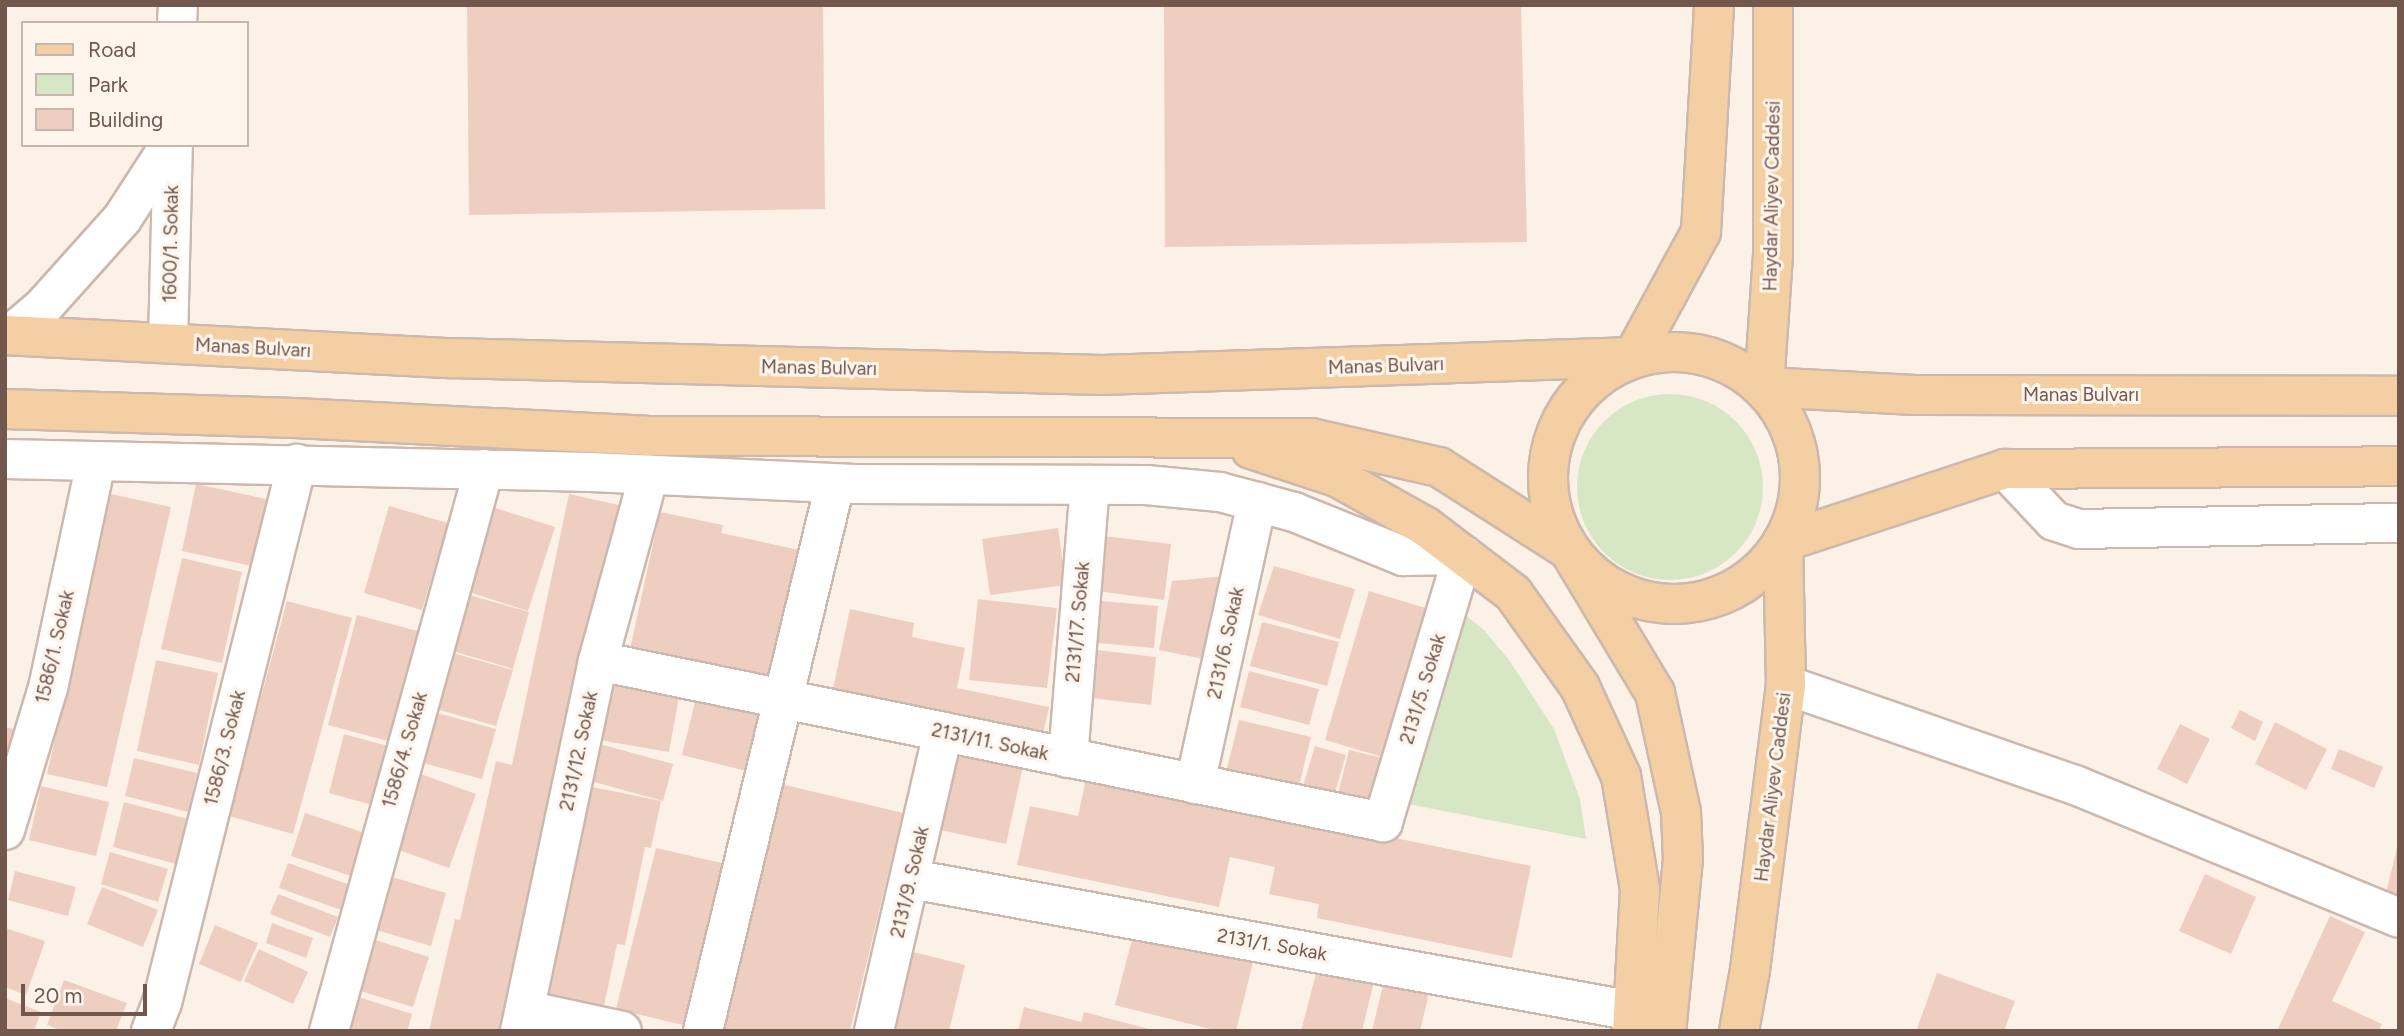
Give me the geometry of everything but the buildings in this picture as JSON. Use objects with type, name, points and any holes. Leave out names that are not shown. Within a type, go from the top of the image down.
[{"type":"main road","points":[[1633,357],[1701,232],[1714,5]]},
{"type":"main road","name":"Haydar Aliyev Caddesi","points":[[1764,387],[1773,254],[1773,5]]},
{"type":"main road","name":"Manas Bulvarı","points":[[8,335],[450,358],[1102,375],[1633,357]]},
{"type":"main road","points":[[5,409],[295,418],[647,436],[1311,438],[1439,467],[1569,550],[1595,578],[1627,597],[1662,605],[1700,603],[1735,590],[1759,572],[1792,526],[1800,495],[1799,454],[1785,415],[1764,387],[1729,363],[1684,351],[1658,352],[1633,357],[1596,377],[1574,400],[1554,436],[1547,476],[1553,515],[1569,550],[1655,693],[1681,812],[1684,859],[1666,1031]]},
{"type":"main road","name":"Manas Bulvarı","points":[[1764,387],[1915,395],[2399,396]]},
{"type":"main road","points":[[1222,439],[1337,477],[1426,527],[1513,593],[1558,655],[1580,687],[1621,776],[1640,890],[1632,1021]]},
{"type":"main road","points":[[1783,542],[2005,469],[2399,466]]},
{"type":"main road","name":"Haydar Aliyev Caddesi","points":[[1739,1031],[1750,970],[1786,685],[1783,542]]},
{"type":"street","points":[[8,335],[43,307],[122,219],[171,147]]},
{"type":"street","name":"1600/1. Sokak","points":[[168,343],[172,147]]},
{"type":"street","points":[[5,459],[484,469],[835,484],[1146,485],[1220,492],[1294,512],[1403,556],[1463,555]]},
{"type":"street","name":"1586/1. Sokak","points":[[5,830],[48,688],[96,463]]},
{"type":"street","name":"1586/3. Sokak","points":[[151,1031],[162,1003],[297,464]]},
{"type":"street","name":"1586/4. Sokak","points":[[329,1031],[484,469]]},
{"type":"street","points":[[2005,469],[2054,522],[2079,529],[2399,523]]},
{"type":"street","name":"2131/12. Sokak","points":[[522,1020],[598,661],[649,475]]},
{"type":"street","points":[[703,1031],[835,484]]},
{"type":"street","name":"2131/17. Sokak","points":[[1068,758],[1090,485]]},
{"type":"street","name":"2131/6. Sokak","points":[[1195,784],[1257,502]]},
{"type":"street","name":"2131/5. Sokak","points":[[1383,822],[1463,555]]},
{"type":"street","name":"2131/11. Sokak","points":[[598,661],[1383,822]]},
{"type":"street","points":[[1786,685],[2076,785],[2399,918]]},
{"type":"street","name":"2131/9. Sokak","points":[[874,1031],[943,732]]},
{"type":"street","name":"2131/1. Sokak","points":[[911,879],[1582,1017],[1632,1021]]},
{"type":"street","points":[[522,1020],[622,1031]]},
{"type":"green space","points":[[1670,394],[1688,395],[1706,401],[1722,409],[1736,421],[1748,435],[1756,451],[1762,469],[1762,505],[1756,523],[1748,539],[1736,553],[1722,565],[1706,573],[1688,579],[1670,580],[1652,579],[1634,573],[1618,565],[1604,553],[1592,539],[1584,523],[1578,505],[1577,487],[1578,469],[1584,451],[1592,435],[1604,421],[1618,409],[1634,401],[1652,395]]},
{"type":"green space","points":[[1454,606],[1484,630],[1509,660],[1554,729],[1580,799],[1586,839],[1398,802]]}]
